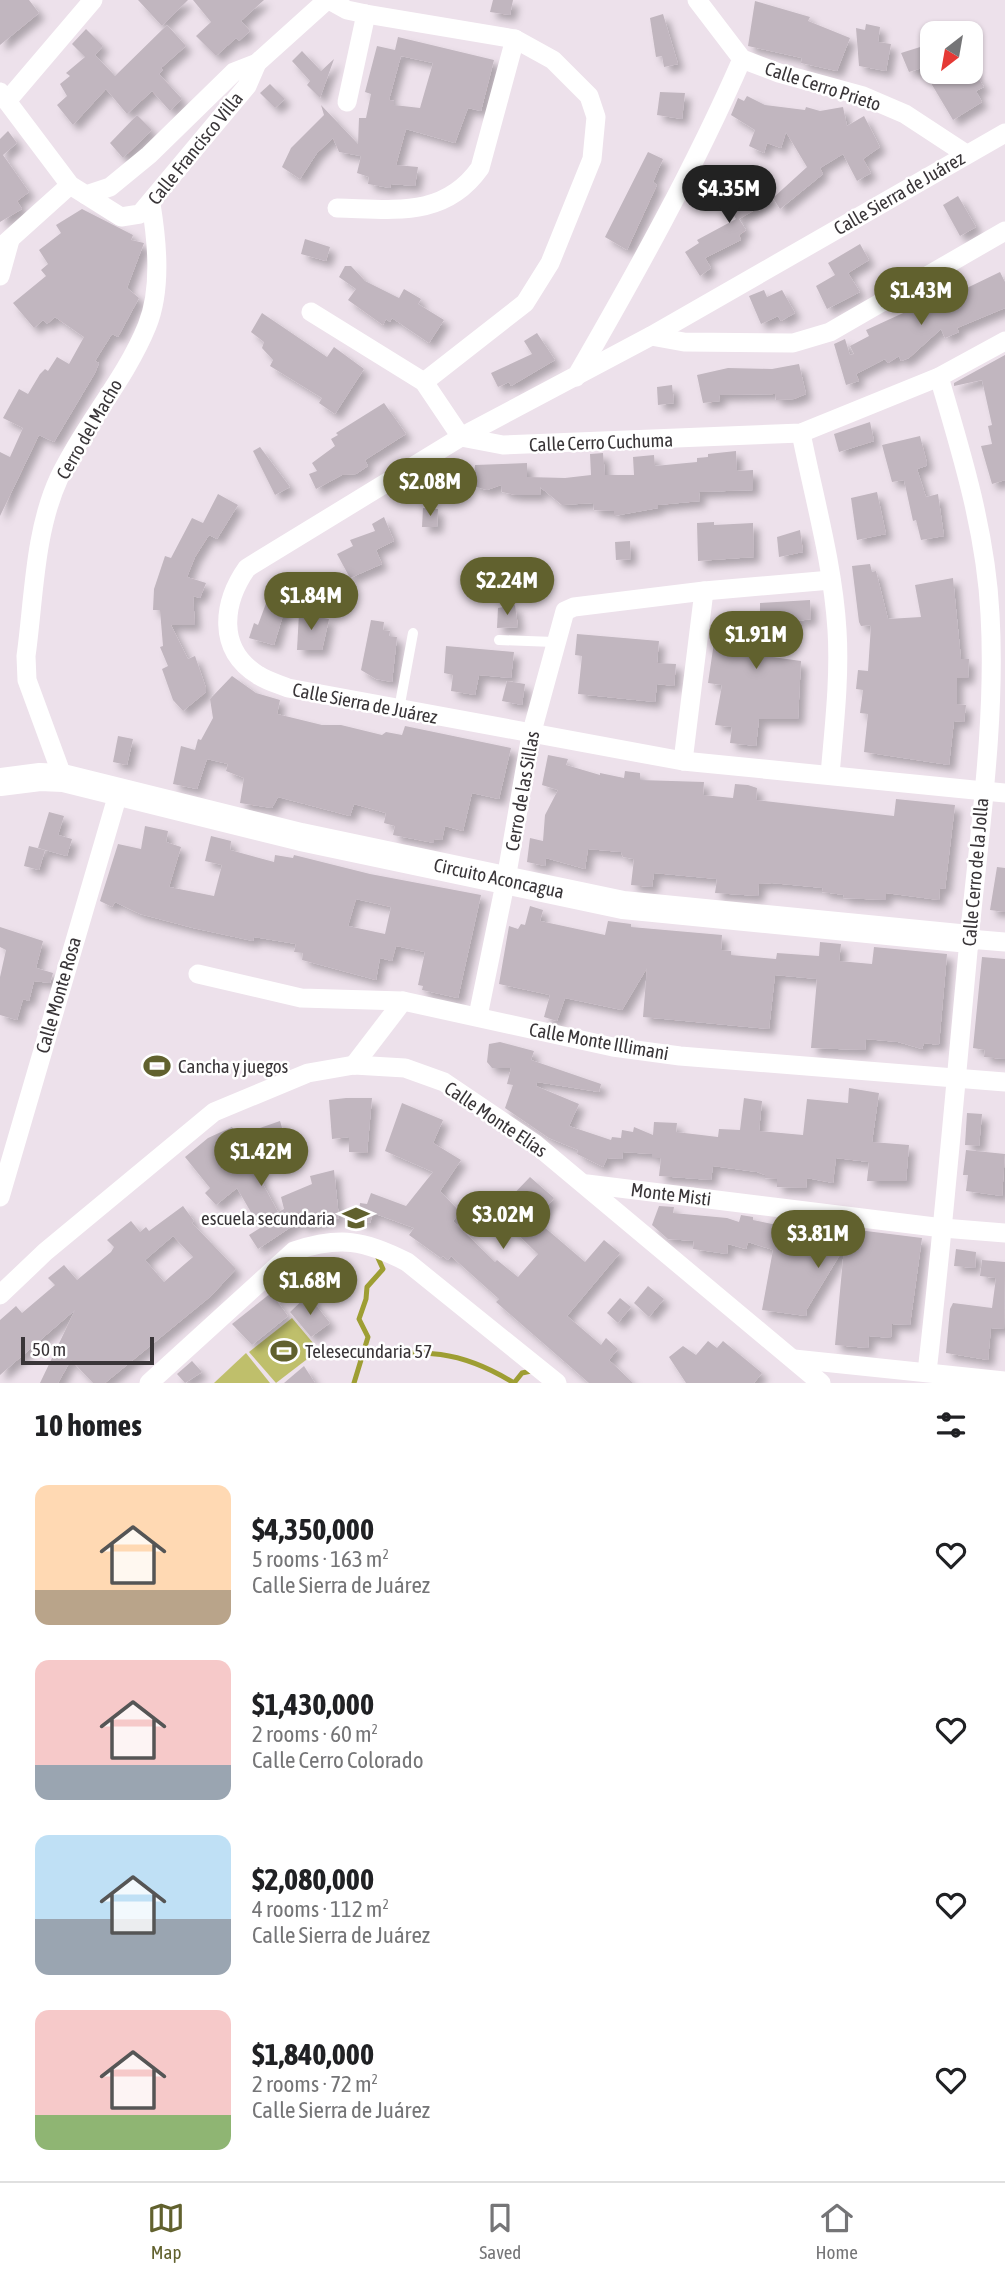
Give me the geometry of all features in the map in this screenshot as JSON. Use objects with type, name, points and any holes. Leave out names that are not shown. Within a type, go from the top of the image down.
[{"type":"street","points":[[78,190],[4,96],[93,0]]},
{"type":"street","points":[[328,0],[346,10],[366,15],[515,39],[553,60],[589,96],[596,117],[592,159],[550,263],[525,303],[424,382]]},
{"type":"street","name":"Calle Francisco Villa","points":[[5,244],[78,190],[110,187],[149,155],[234,72],[257,63],[328,0]]},
{"type":"street","name":"Calle Cerro Prieto","points":[[697,0],[742,59],[779,73],[863,96],[905,114],[967,154]]},
{"type":"street","points":[[347,102],[366,15]]},
{"type":"street","points":[[337,208],[412,209],[441,202],[467,186],[480,168],[515,39]]},
{"type":"street","points":[[575,378],[661,229],[703,148],[742,59]]},
{"type":"street","name":"Calle Francisco Villa","points":[[78,190],[121,217],[141,214],[247,86],[257,63]]},
{"type":"street","name":"Calle Sierra de Juárez","points":[[1005,133],[651,336],[461,437],[247,568],[233,587],[226,613],[228,632],[238,654],[256,674],[288,688],[683,761],[1005,793]]},
{"type":"street","name":"Cerro del Macho","points":[[64,778],[27,680],[26,656],[45,516],[59,478],[131,360],[149,323],[156,278],[156,232],[150,204]]},
{"type":"street","points":[[651,336],[684,342],[793,343],[830,331],[1005,230]]},
{"type":"street","points":[[0,276],[5,244]]},
{"type":"street","points":[[311,313],[424,382],[461,437]]},
{"type":"street","name":"Calle Cerro Cuchuma","points":[[461,437],[503,445],[530,446],[801,433],[939,377],[1005,341]]},
{"type":"street","name":"Calle Cerro de la Jolla","points":[[927,1372],[943,1228],[983,791],[990,614],[966,469],[939,377]]},
{"type":"street","points":[[801,433],[831,580],[837,629],[837,695],[830,775]]},
{"type":"street","points":[[683,761],[704,590],[831,580]]},
{"type":"street","name":"Cerro de las Sillas","points":[[478,1016],[506,879],[531,735],[554,642],[565,611],[574,607],[704,590]]},
{"type":"street","name":"Circuito Aconcagua","points":[[0,782],[40,777],[64,778],[118,794],[301,837],[623,905],[1005,942]]},
{"type":"street","name":"Calle Monte Rosa","points":[[0,1197],[118,794]]},
{"type":"street","name":"Calle Monte Illimani","points":[[198,974],[301,998],[403,1001],[478,1016],[555,1037],[680,1056],[1005,1082]]},
{"type":"street","points":[[354,1065],[403,1001]]},
{"type":"street","name":"Calle Monte Elías","points":[[0,1295],[45,1252],[214,1112],[309,1073],[354,1065],[405,1068],[444,1082],[484,1106],[587,1184],[821,1383]]},
{"type":"street","name":"Monte Misti","points":[[587,1184],[943,1228],[1005,1233]]},
{"type":"street","points":[[149,1383],[294,1251],[323,1242],[348,1241],[379,1248],[407,1262],[557,1383]]},
{"type":"street","points":[[794,1359],[1005,1381]]},
{"type":"lane","points":[[399,710],[413,633]]},
{"type":"lane","points":[[499,640],[554,642]]},
{"type":"shaded area","name":"Telesecundaria 57","points":[[292,1318],[319,1350],[276,1383],[249,1352]]},
{"type":"shaded area","name":"Telesecundaria 57","points":[[246,1353],[270,1383],[214,1383]]},
{"type":"building","points":[[0,0],[29,0],[39,13],[0,45]]},
{"type":"building","points":[[138,0],[188,0],[162,26]]},
{"type":"building","points":[[193,0],[264,0],[241,21],[250,31],[239,41],[236,38],[216,56],[196,36],[211,22]]},
{"type":"building","points":[[493,0],[513,0],[510,15],[490,12]]},
{"type":"building","points":[[755,1],[810,17],[808,21],[850,38],[837,71],[801,63],[802,58],[748,46]]},
{"type":"building","points":[[663,14],[678,64],[664,67],[662,56],[656,57],[650,18]]},
{"type":"building","points":[[866,24],[880,27],[878,42],[891,44],[886,71],[859,66],[856,28],[865,30]]},
{"type":"building","points":[[167,25],[186,46],[161,68],[163,70],[159,74],[182,99],[170,111],[152,91],[127,114],[106,89],[73,125],[57,105],[67,96],[60,84],[70,76],[66,73],[85,57],[72,44],[86,29],[103,46],[95,55],[115,76]]},
{"type":"building","points":[[398,37],[494,60],[481,111],[468,108],[455,143],[406,129],[396,165],[418,167],[415,186],[391,184],[390,188],[368,184],[369,177],[357,173],[361,156],[339,152],[333,138],[317,153],[300,179],[282,167],[291,148],[324,115],[321,105],[358,144],[359,118],[366,118],[371,94],[365,92],[377,46],[395,50]],"holes":[[[401,56],[433,63],[420,108],[394,105],[394,101],[389,100]]]},
{"type":"building","points":[[920,47],[920,69],[909,72],[901,53]]},
{"type":"building","points":[[302,51],[321,71],[334,59],[320,98],[307,85],[310,81],[292,61]]},
{"type":"building","points":[[270,84],[285,99],[275,108],[260,93]]},
{"type":"building","points":[[932,84],[982,84],[984,87],[976,91],[982,102],[953,120]]},
{"type":"building","points":[[660,92],[685,93],[682,119],[657,115]]},
{"type":"building","points":[[747,96],[765,105],[805,110],[806,107],[820,111],[843,107],[847,126],[864,116],[880,147],[863,159],[871,173],[857,181],[843,154],[820,168],[823,174],[780,209],[773,198],[807,167],[786,132],[781,148],[767,143],[764,153],[749,146],[755,130],[731,115],[738,98],[744,101]]},
{"type":"building","points":[[137,115],[152,130],[123,158],[110,143]]},
{"type":"building","points":[[8,131],[17,143],[3,155],[29,192],[17,201],[22,209],[0,222],[0,139]]},
{"type":"building","points":[[648,152],[663,159],[653,182],[657,185],[627,250],[605,237]]},
{"type":"building","points":[[759,177],[772,200],[739,219],[746,230],[739,235],[741,240],[705,258],[711,268],[700,276],[685,252],[699,243],[697,240],[736,219],[725,200]]},
{"type":"building","points":[[958,196],[976,227],[960,236],[943,205]]},
{"type":"building","points":[[82,209],[133,235],[131,240],[144,243],[127,288],[139,298],[118,337],[112,334],[95,361],[99,363],[95,373],[54,442],[39,435],[0,516],[0,452],[10,457],[23,428],[3,418],[19,389],[28,394],[40,374],[45,369],[48,371],[57,357],[69,364],[84,337],[55,317],[47,324],[43,320],[34,328],[13,303],[46,276],[41,270],[48,264],[39,250],[61,233],[56,225]]},
{"type":"building","points":[[305,239],[330,247],[326,261],[301,254]]},
{"type":"building","points":[[860,244],[869,260],[848,273],[860,292],[827,309],[816,286],[835,275],[828,263]]},
{"type":"building","points":[[345,266],[351,266],[365,281],[399,298],[404,289],[421,299],[418,304],[444,320],[429,343],[392,318],[390,322],[386,319],[383,325],[348,300],[356,289],[339,277]]},
{"type":"building","points":[[1000,272],[1005,282],[1005,308],[957,328],[959,332],[945,338],[941,329],[909,358],[901,361],[899,356],[888,363],[885,359],[856,374],[859,381],[846,385],[834,344],[845,339],[850,355],[854,354],[850,346],[869,336],[866,330],[912,309],[915,313]]},
{"type":"building","points":[[764,290],[767,297],[782,290],[795,313],[781,321],[778,316],[761,324],[749,296]]},
{"type":"building","points":[[262,313],[327,357],[334,347],[364,369],[335,414],[319,403],[322,398],[270,366],[273,360],[262,348],[264,342],[251,332]]},
{"type":"building","points":[[537,333],[555,360],[511,386],[509,382],[498,387],[491,373],[532,354],[524,341]]},
{"type":"building","points":[[1005,355],[1005,480],[992,484],[981,446],[992,444],[988,426],[992,425],[982,380],[954,386],[954,383]]},
{"type":"building","points":[[799,364],[806,394],[794,399],[776,400],[775,394],[719,395],[720,401],[703,403],[697,375],[728,368],[772,369]]},
{"type":"building","points":[[672,385],[674,403],[658,405],[657,387]]},
{"type":"building","points":[[384,403],[406,434],[365,460],[368,466],[356,474],[342,475],[316,489],[309,474],[317,471],[312,463],[335,446],[331,439],[338,435],[336,433]]},
{"type":"building","points":[[870,422],[874,441],[839,452],[834,434]]},
{"type":"building","points":[[920,436],[927,463],[917,469],[926,497],[938,494],[944,536],[921,540],[916,520],[913,521],[904,480],[892,482],[882,445]]},
{"type":"building","points":[[260,447],[290,487],[275,495],[253,451]]},
{"type":"building","points":[[736,451],[737,471],[753,470],[753,490],[699,492],[700,501],[658,505],[658,508],[614,516],[614,511],[594,510],[593,503],[562,505],[540,487],[541,495],[516,495],[502,492],[501,485],[487,490],[473,486],[475,465],[527,463],[527,477],[565,478],[591,475],[590,454],[603,453],[605,475],[634,475],[633,457],[654,455],[655,466],[697,462],[697,458],[708,457],[708,454]]},
{"type":"building","points":[[877,492],[886,534],[857,540],[851,498]]},
{"type":"building","points":[[218,494],[238,505],[217,539],[209,535],[195,557],[187,577],[206,583],[200,598],[193,596],[195,625],[171,625],[188,659],[195,656],[206,688],[206,692],[183,711],[173,700],[162,669],[168,666],[160,647],[163,646],[160,610],[153,610],[154,589],[165,556],[171,558],[192,518],[203,523]]},
{"type":"building","points":[[423,508],[438,509],[437,527],[422,527]]},
{"type":"building","points":[[384,517],[394,541],[376,550],[382,564],[350,578],[337,554],[353,546],[350,540],[375,531],[372,524]]},
{"type":"building","points":[[714,522],[714,525],[753,523],[754,557],[698,561],[697,523]]},
{"type":"building","points":[[800,530],[803,552],[779,557],[777,537]]},
{"type":"building","points":[[630,541],[631,559],[616,560],[615,542]]},
{"type":"building","points":[[870,564],[872,572],[876,571],[888,619],[921,617],[915,585],[953,578],[961,659],[969,659],[968,678],[957,678],[957,704],[966,705],[964,722],[954,721],[949,765],[864,752],[868,714],[860,713],[863,690],[856,689],[858,670],[868,671],[871,625],[861,626],[859,622],[852,566]]},
{"type":"building","points":[[271,590],[288,599],[274,645],[249,638],[254,623],[258,625]]},
{"type":"building","points":[[810,600],[811,619],[791,622],[791,630],[768,630],[765,656],[801,661],[798,719],[759,719],[756,746],[730,743],[732,727],[715,725],[722,685],[708,683],[716,629],[732,630],[735,611],[760,614],[760,603]]},
{"type":"building","points":[[515,605],[518,627],[497,628],[498,608]]},
{"type":"building","points":[[299,613],[329,619],[322,650],[297,650]]},
{"type":"building","points":[[371,620],[384,622],[383,630],[390,631],[389,636],[397,637],[392,682],[376,679],[361,670]]},
{"type":"building","points":[[577,634],[659,641],[657,663],[676,664],[674,686],[657,684],[655,702],[578,694],[582,656],[575,655]]},
{"type":"building","points":[[446,646],[514,652],[511,678],[479,675],[475,695],[451,691],[453,675],[444,673]]},
{"type":"building","points":[[232,676],[256,693],[280,700],[277,714],[382,735],[386,732],[402,735],[405,726],[511,748],[499,799],[472,793],[463,831],[445,826],[442,840],[434,839],[434,843],[393,835],[395,826],[384,823],[386,813],[354,804],[350,816],[278,797],[272,808],[240,803],[244,778],[226,771],[228,764],[207,759],[197,789],[173,784],[181,746],[195,750],[198,739],[201,740],[213,718],[210,699]]},
{"type":"building","points":[[507,681],[525,684],[522,705],[502,701]]},
{"type":"building","points":[[118,736],[133,739],[127,765],[113,762]]},
{"type":"building","points":[[548,755],[568,759],[566,765],[600,775],[624,778],[625,771],[640,773],[640,780],[704,782],[703,795],[733,798],[735,784],[748,785],[757,788],[756,800],[894,816],[896,799],[955,805],[945,889],[940,888],[939,900],[886,893],[886,900],[843,898],[844,895],[822,892],[823,888],[772,883],[759,884],[758,896],[715,893],[717,879],[654,873],[652,887],[631,885],[634,859],[623,857],[621,852],[588,849],[585,869],[546,858],[545,866],[527,862],[530,838],[543,841],[545,815],[558,790],[542,785]]},
{"type":"building","points":[[49,812],[64,816],[58,835],[72,839],[67,856],[38,848]]},
{"type":"building","points":[[145,826],[168,831],[166,842],[181,847],[169,887],[214,896],[222,865],[205,861],[211,836],[231,841],[230,850],[274,862],[275,855],[293,858],[294,855],[370,874],[481,895],[458,998],[422,990],[423,986],[418,985],[425,952],[396,946],[392,961],[380,958],[376,980],[302,960],[303,953],[294,952],[296,944],[254,937],[253,941],[193,928],[140,914],[115,902],[112,907],[100,901],[118,844],[141,849]],"holes":[[[356,899],[391,907],[385,934],[348,926]]]},
{"type":"building","points":[[29,846],[45,850],[39,870],[24,866]]},
{"type":"building","points":[[997,867],[1005,868],[1005,912],[990,910]]},
{"type":"building","points":[[530,906],[543,910],[540,921],[605,935],[608,921],[631,924],[631,927],[722,935],[721,950],[731,951],[731,955],[776,959],[777,953],[819,956],[820,942],[841,944],[839,961],[872,964],[874,947],[947,954],[939,1045],[924,1043],[922,1049],[898,1042],[866,1039],[865,1050],[811,1048],[817,979],[775,975],[769,1029],[643,1017],[647,968],[622,1010],[565,998],[557,1021],[544,1017],[550,995],[499,984],[509,926],[518,929],[521,924],[525,925]]},
{"type":"building","points":[[0,927],[43,941],[36,968],[53,973],[50,983],[34,981],[29,1001],[23,999],[17,1020],[0,1015],[0,977],[6,950],[0,947]]},
{"type":"building","points":[[982,957],[1005,959],[1005,1059],[984,1057],[985,1050],[973,1048]]},
{"type":"building","points":[[500,1042],[534,1051],[531,1060],[601,1084],[599,1092],[537,1082],[536,1086],[579,1104],[569,1126],[611,1140],[612,1137],[621,1138],[622,1130],[633,1132],[634,1127],[653,1135],[654,1122],[677,1123],[676,1132],[718,1137],[719,1129],[740,1130],[744,1098],[762,1101],[759,1131],[803,1135],[807,1099],[848,1103],[849,1088],[879,1093],[872,1142],[909,1145],[906,1181],[867,1181],[869,1162],[836,1158],[833,1183],[807,1178],[806,1188],[777,1187],[777,1179],[765,1178],[765,1175],[757,1172],[713,1166],[711,1180],[659,1176],[661,1158],[652,1158],[652,1154],[623,1152],[622,1159],[607,1158],[603,1167],[577,1154],[578,1150],[549,1138],[505,1108],[513,1085],[507,1084],[511,1068],[492,1068],[487,1062],[489,1044]]},
{"type":"building","points":[[372,1098],[367,1153],[349,1152],[349,1137],[332,1139],[329,1100]]},
{"type":"building","points":[[402,1103],[443,1120],[433,1143],[461,1160],[440,1191],[460,1212],[453,1221],[495,1262],[497,1260],[518,1277],[538,1254],[507,1224],[517,1212],[506,1202],[530,1177],[554,1198],[536,1220],[585,1262],[604,1240],[620,1253],[567,1316],[601,1345],[606,1338],[618,1349],[609,1360],[633,1383],[589,1383],[496,1302],[499,1299],[451,1256],[448,1260],[443,1256],[441,1258],[409,1235],[414,1228],[373,1213],[370,1223],[358,1221],[360,1203],[367,1204],[371,1193],[406,1206],[433,1172],[385,1151]]},
{"type":"building","points":[[967,1113],[982,1114],[979,1146],[965,1145]]},
{"type":"building","points":[[280,1121],[290,1154],[270,1160],[260,1128]]},
{"type":"building","points":[[232,1127],[278,1212],[284,1209],[281,1197],[312,1184],[310,1176],[334,1170],[339,1218],[302,1226],[300,1221],[258,1249],[249,1235],[260,1228],[237,1188],[216,1205],[205,1193],[210,1188],[185,1157],[208,1138]]},
{"type":"building","points":[[966,1150],[1005,1154],[1002,1196],[966,1191],[968,1175],[963,1175]]},
{"type":"building","points":[[183,1206],[194,1221],[192,1223],[236,1269],[211,1296],[105,1383],[93,1383],[71,1360],[58,1383],[40,1383],[75,1310],[0,1375],[0,1320],[16,1306],[22,1313],[55,1285],[48,1278],[64,1265],[77,1280],[111,1252],[114,1247],[107,1240],[131,1221],[140,1232],[146,1227],[149,1231]],"holes":[[[173,1236],[193,1257],[164,1282],[145,1260]]]},
{"type":"building","points":[[659,1206],[674,1207],[673,1213],[727,1218],[739,1222],[741,1215],[753,1217],[753,1220],[815,1233],[813,1249],[834,1239],[857,1245],[858,1230],[922,1238],[910,1325],[892,1324],[891,1338],[869,1336],[868,1348],[835,1345],[844,1248],[807,1309],[806,1316],[762,1310],[773,1250],[748,1242],[746,1249],[728,1244],[727,1254],[693,1249],[694,1241],[668,1239],[652,1225]]},
{"type":"building","points":[[956,1249],[976,1252],[975,1268],[954,1266]]},
{"type":"building","points":[[982,1260],[1005,1262],[1004,1329],[991,1328],[988,1360],[946,1353],[950,1309],[953,1303],[992,1308],[996,1278],[980,1276]]},
{"type":"building","points":[[648,1286],[664,1299],[649,1317],[634,1303]]},
{"type":"building","points":[[271,1293],[288,1316],[252,1345],[232,1324]]},
{"type":"building","points":[[308,1295],[330,1323],[311,1337],[290,1312]]},
{"type":"building","points":[[620,1298],[631,1307],[618,1323],[607,1313]]},
{"type":"building","points":[[708,1341],[717,1348],[723,1341],[762,1373],[754,1383],[686,1383],[669,1357],[683,1346],[696,1355]]},
{"type":"building","points":[[192,1361],[202,1372],[185,1383],[177,1374]]},
{"type":"building","points":[[304,1366],[315,1383],[284,1383]]},
{"type":"waterway","points":[[354,1383],[368,1337],[359,1319],[367,1287],[383,1269],[378,1258]]},
{"type":"waterway","points":[[362,1356],[441,1354],[476,1364],[514,1383],[522,1373],[531,1371]]},
{"type":"place","name":"Cancha y juegos","points":[[157,1066]]},
{"type":"place","name":"escuela secundaria","points":[[356,1218]]},
{"type":"place","name":"Telesecundaria 57","points":[[284,1351]]}]
